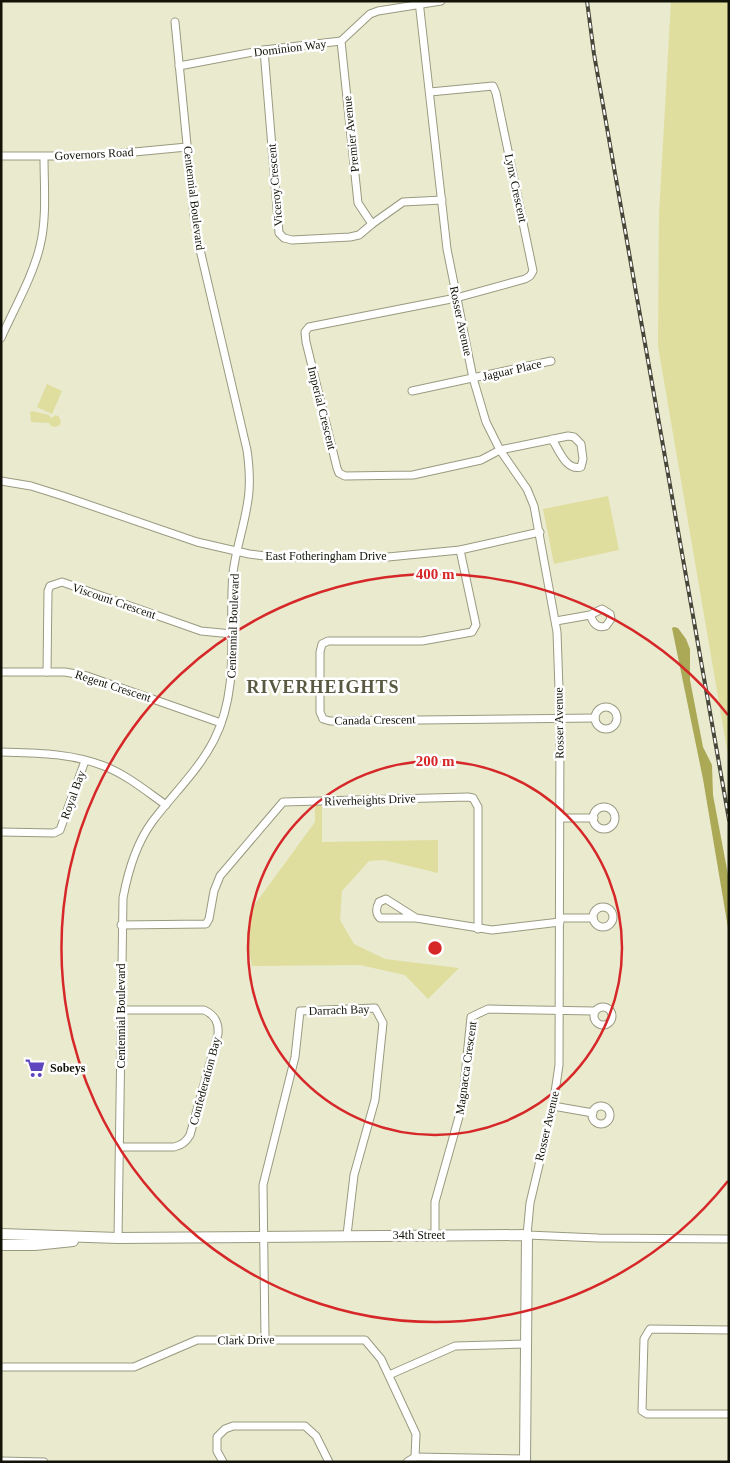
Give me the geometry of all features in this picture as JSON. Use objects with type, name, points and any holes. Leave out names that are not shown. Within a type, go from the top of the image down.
[{"type":"street","name":"Dominion Way","points":[[179,66],[264,50],[341,41],[370,14],[420,3],[441,1]]},
{"type":"street","name":"Rosser Avenue","points":[[420,3],[447,250],[473,378],[486,422],[500,450],[527,489],[534,506],[556,621],[560,718],[559,1064],[553,1106],[530,1203],[527,1235],[525,1460]]},
{"type":"street","name":"Centennial Boulevard","points":[[114,1238],[120,1147],[123,898],[135,853],[152,822],[204,757],[221,723],[231,685],[232,589],[236,552],[249,493],[250,471],[248,457],[198,241],[175,22]]},
{"type":"street","name":"Premier Avenue","points":[[341,41],[358,203],[372,224]]},
{"type":"street","name":"Viceroy Crescent","points":[[264,50],[279,233],[284,238],[292,240],[360,235],[403,202],[442,200]]},
{"type":"street","name":"Lynx Crescent","points":[[430,92],[493,86],[532,266],[530,276],[526,279],[456,298]]},
{"type":"street","name":"Governors Road","points":[[1,156],[92,156],[187,147]]},
{"type":"street","points":[[1,338],[40,246],[43,225],[44,157]]},
{"type":"street","name":"Imperial Crescent","points":[[456,298],[309,327],[305,332],[337,468],[339,473],[345,476],[412,476],[482,460],[500,450]]},
{"type":"street","name":"Jaguar Place","points":[[412,391],[551,361]]},
{"type":"street","points":[[500,450],[552,439],[568,436],[574,437],[578,441],[583,459],[580,467],[576,468],[569,465],[552,439]]},
{"type":"street","name":"East Fotheringham Drive","points":[[1,481],[31,486],[197,542],[236,552],[272,557],[388,557],[460,550],[540,532]]},
{"type":"street","name":"Canada Crescent","points":[[460,550],[476,625],[472,632],[422,641],[328,641],[322,644],[320,652],[320,712],[323,719],[330,722],[560,718]]},
{"type":"street","name":"Viscount Crescent","points":[[47,672],[48,591],[50,586],[56,583],[62,582],[202,631],[232,634]]},
{"type":"street","points":[[556,621],[590,615]]},
{"type":"street","name":"Regent Crescent","points":[[1,672],[65,672],[87,676],[221,723]]},
{"type":"street","points":[[560,718],[595,718]]},
{"type":"street","name":"Royal Bay","points":[[1,752],[46,753],[70,756],[104,766],[125,776],[166,804]]},
{"type":"street","name":"Royal Bay","points":[[1,832],[54,833],[60,830],[86,761]]},
{"type":"street","name":"Riverheights Drive","points":[[122,925],[206,924],[209,919],[211,900],[220,876],[283,802],[468,797],[473,798],[478,808],[478,929]]},
{"type":"street","points":[[560,818],[594,818]]},
{"type":"street","points":[[416,918],[386,899],[379,902],[377,907],[376,912],[380,918],[416,918],[478,929],[509,929],[560,920],[594,918]]},
{"type":"street","name":"Darrach Bay","points":[[264,1236],[263,1185],[295,1057],[300,1011],[375,1008],[383,1023],[375,1100],[354,1175],[347,1235]]},
{"type":"street","name":"Magnacca Crescent","points":[[435,1235],[435,1202],[462,1106],[471,1018],[488,1009],[560,1010]]},
{"type":"street","name":"Confederation Bay","points":[[120,1147],[174,1147],[183,1144],[187,1140],[218,1034],[218,1025],[210,1013],[204,1010],[121,1010]]},
{"type":"street","points":[[560,1010],[594,1011]]},
{"type":"street","points":[[553,1106],[592,1113]]},
{"type":"street","name":"34th Street","points":[[1,1234],[22,1240]]},
{"type":"street","name":"34th Street","points":[[1,1245],[22,1240],[347,1235],[527,1235],[598,1238],[729,1239]]},
{"type":"street","points":[[264,1236],[265,1340]]},
{"type":"street","points":[[729,1330],[650,1329],[644,1339],[642,1411],[647,1414],[729,1414]]},
{"type":"street","name":"Clark Drive","points":[[1,1367],[134,1367],[196,1340],[365,1340],[381,1358],[416,1434],[415,1457]]},
{"type":"street","points":[[389,1375],[455,1346],[525,1344]]},
{"type":"street","points":[[223,1462],[217,1451],[218,1436],[225,1429],[233,1426],[305,1426],[316,1436],[329,1462]]},
{"type":"street","points":[[407,1462],[415,1457],[525,1460]]},
{"type":"street","points":[[1,1461],[44,1462]]},
{"type":"shaded area","points":[[671,1],[729,1],[729,761],[658,346],[659,214]]},
{"type":"shaded area","points":[[47,384],[62,391],[52,414],[37,407]]},
{"type":"shaded area","points":[[30,412],[49,415],[51,418],[56,415],[61,422],[60,425],[55,427],[49,423],[31,422]]},
{"type":"shaded area","points":[[608,496],[619,550],[554,564],[543,509]]},
{"type":"shaded area","points":[[672,628],[678,628],[686,639],[690,649],[690,680],[703,747],[712,765],[713,795],[729,880],[729,934],[703,779]]},
{"type":"shaded area","points":[[315,801],[322,801],[322,842],[438,840],[438,873],[384,860],[369,861],[342,891],[340,920],[354,944],[385,959],[459,968],[428,999],[405,975],[360,965],[252,966],[247,940],[250,911],[315,822]]},
{"type":"railway","points":[[587,1],[594,54],[729,820]]},
{"type":"place","name":"Sobeys","points":[[35,1068]]},
{"type":"district","name":"RIVERHEIGHTS","points":[[323,687]]}]
